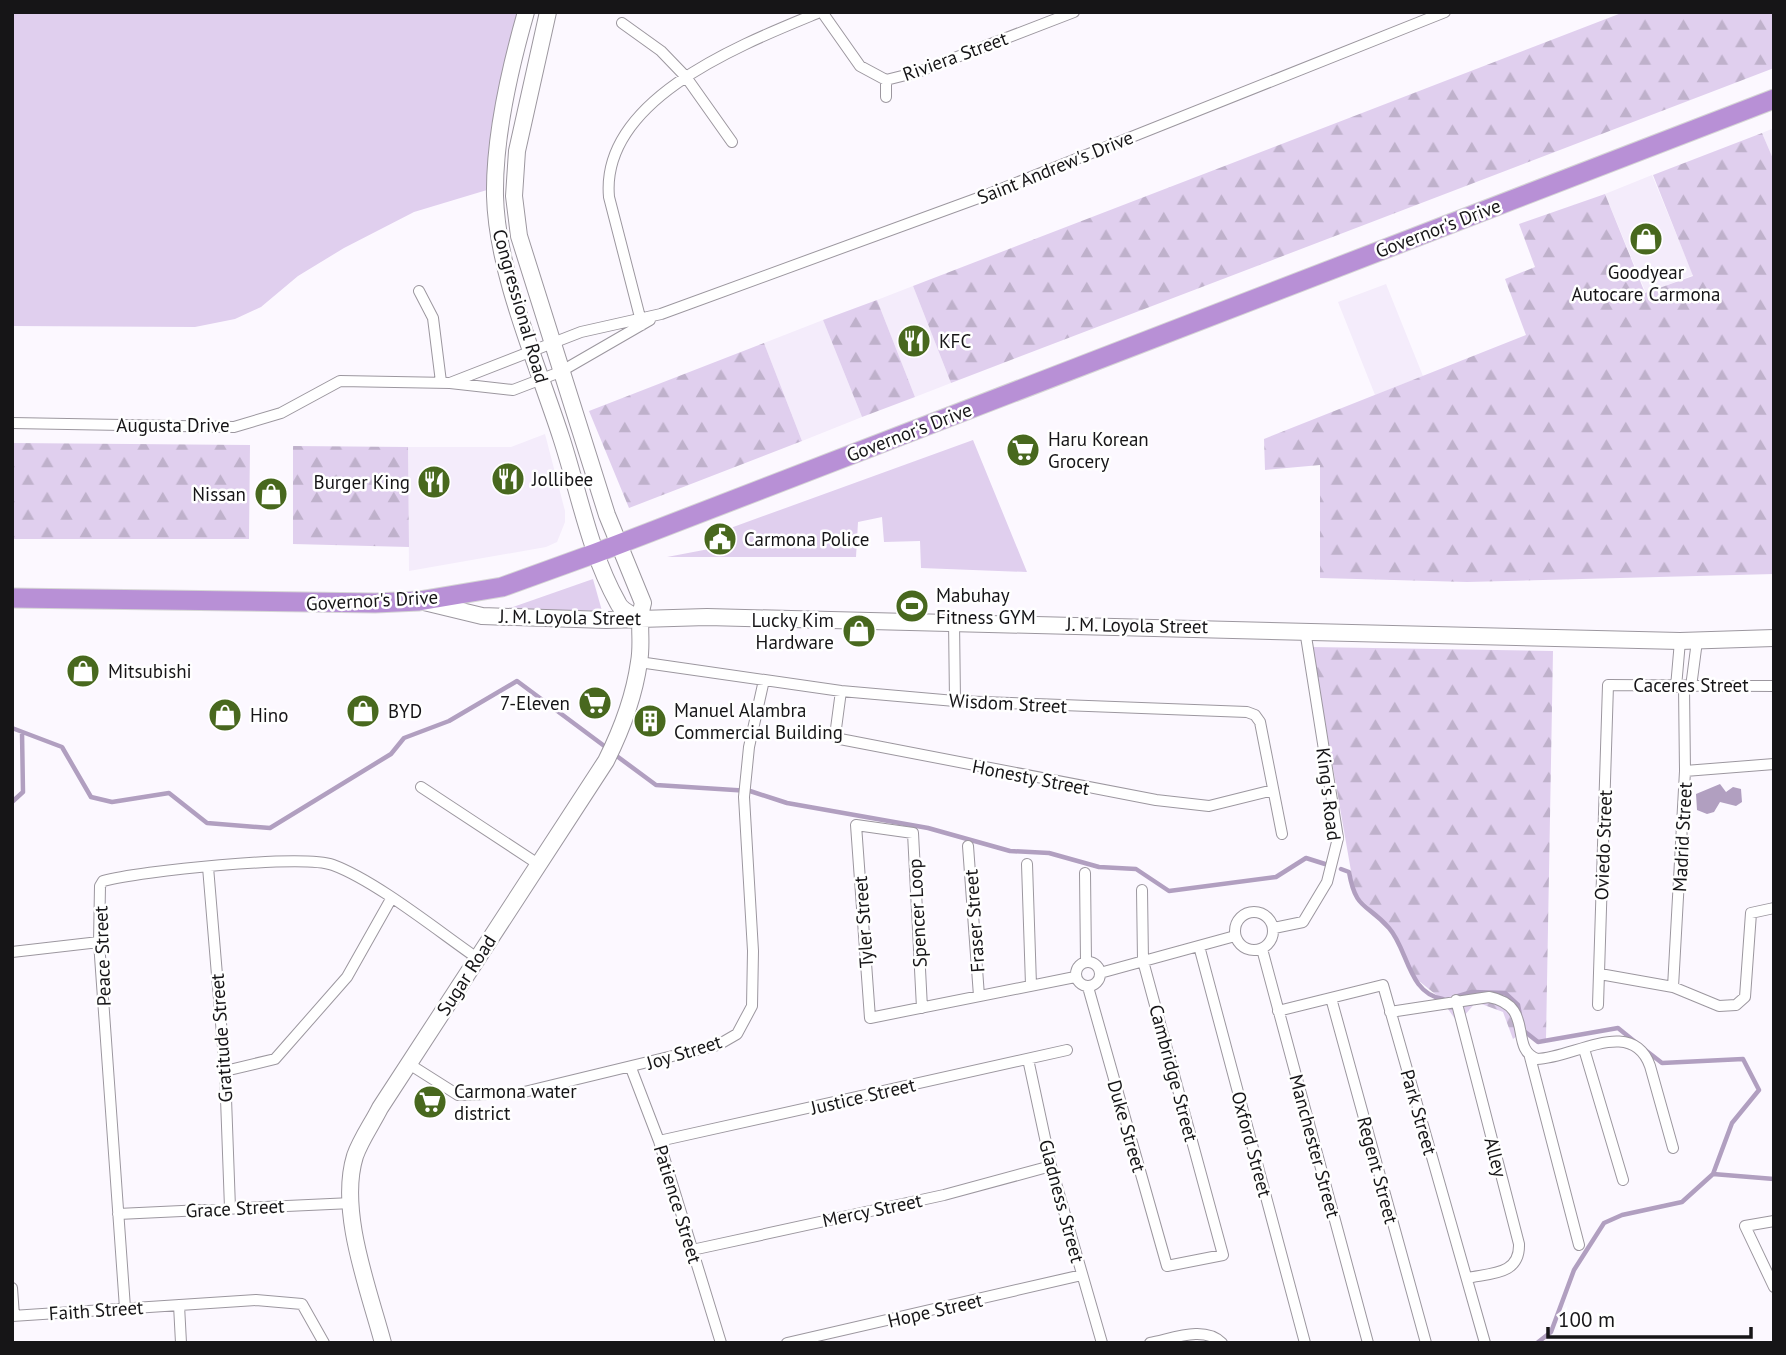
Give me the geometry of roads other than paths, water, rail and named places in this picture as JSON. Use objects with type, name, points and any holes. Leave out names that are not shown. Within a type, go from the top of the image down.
[{"type":"highway","name":"Governor's Drive","points":[[12,598],[276,603],[419,601],[502,587],[618,545],[1774,99]]},
{"type":"main road","name":"Congressional Road","points":[[526,12],[498,149],[495,197],[502,247],[531,352],[596,553]]},
{"type":"main road","name":"Congressional Road","points":[[548,12],[517,151],[514,196],[519,236],[551,345],[618,545]]},
{"type":"main road","name":"Sugar Road","points":[[383,1343],[358,1251],[352,1203],[352,1174],[360,1144],[606,761],[620,734],[630,705],[639,662],[638,619],[643,603],[618,545]]},
{"type":"main road","points":[[596,553],[619,606],[638,619]]},
{"type":"main road","name":"J. M. Loyola Street","points":[[419,601],[482,616],[954,621],[1305,629],[1680,642],[1774,638]]},
{"type":"street","points":[[641,322],[609,197],[610,166],[615,147],[631,127],[686,77],[734,47],[821,12]]},
{"type":"street","name":"Riviera Street","points":[[821,12],[860,66],[886,80],[918,72],[1074,12]]},
{"type":"street","name":"Saint Andrew's Drive","points":[[541,379],[560,372],[641,322],[981,197],[1445,12]]},
{"type":"street","points":[[622,23],[661,51],[686,77],[732,142]]},
{"type":"street","points":[[886,80],[886,97]]},
{"type":"street","points":[[419,291],[433,318],[445,383]]},
{"type":"street","name":"Saint Andrew's Drive","points":[[531,352],[581,332],[641,322]]},
{"type":"street","name":"Augusta Drive","points":[[445,383],[531,352]]},
{"type":"street","name":"Augusta Drive","points":[[12,423],[234,427],[281,413],[340,381],[445,383],[513,390],[541,379]]},
{"type":"street","points":[[954,621],[955,701]]},
{"type":"street","name":"King's Road","points":[[1274,928],[1303,922],[1327,882],[1338,838],[1305,629]]},
{"type":"street","name":"Madrid Street","points":[[1672,987],[1685,772],[1684,687],[1679,662],[1680,642]]},
{"type":"street","name":"Madrid Street","points":[[1684,687],[1695,662],[1697,642]]},
{"type":"street","name":"Wisdom Street","points":[[639,662],[841,691],[955,701],[1247,712],[1255,715],[1260,722],[1282,834]]},
{"type":"street","name":"Joy Street","points":[[409,1064],[458,1096],[520,1093],[718,1045],[737,1034],[752,1006],[753,951],[744,797],[749,747],[764,680]]},
{"type":"street","name":"Caceres Street","points":[[1608,685],[1774,686]]},
{"type":"street","name":"Oviedo Street","points":[[1598,1005],[1608,685]]},
{"type":"street","name":"Honesty Street","points":[[841,691],[834,730],[835,736],[840,739],[1209,806],[1273,790]]},
{"type":"street","points":[[1685,772],[1774,764]]},
{"type":"street","points":[[421,787],[538,864]]},
{"type":"street","name":"Spencer Loop","points":[[856,825],[913,833],[922,1008]]},
{"type":"street","name":"Tyler Street","points":[[856,825],[870,1018],[922,1008]]},
{"type":"street","name":"Fraser Street","points":[[968,846],[979,996]]},
{"type":"street","name":"Peace Street","points":[[125,1308],[99,943],[100,886],[103,881],[208,867],[304,861],[331,864],[391,899],[477,958]]},
{"type":"street","points":[[1027,864],[1031,985]]},
{"type":"street","name":"Gratitude Street","points":[[208,867],[225,1071],[230,1208]]},
{"type":"street","points":[[1085,873],[1086,962]]},
{"type":"street","name":"Cambridge Street","points":[[1142,890],[1143,961],[1223,1255],[1167,1266]]},
{"type":"street","points":[[225,1071],[275,1059],[347,976],[391,899]]},
{"type":"street","points":[[1600,974],[1672,987],[1719,1006],[1737,1005],[1745,998],[1751,913],[1774,908]]},
{"type":"street","points":[[1250,912],[1263,914],[1274,928],[1271,940],[1262,949],[1243,947],[1235,936],[1236,923],[1250,912]]},
{"type":"street","points":[[1100,973],[1235,936]]},
{"type":"street","points":[[12,952],[99,943]]},
{"type":"street","name":"Oxford Street","points":[[1199,946],[1305,1343]]},
{"type":"street","name":"Manchester Street","points":[[1262,949],[1368,1343]]},
{"type":"street","points":[[1086,962],[1093,963],[1100,973],[1096,984],[1088,987],[1080,984],[1075,977],[1076,969],[1086,962]]},
{"type":"street","points":[[922,1008],[1075,977]]},
{"type":"street","name":"Park Street","points":[[1278,1011],[1382,985],[1485,1343]]},
{"type":"street","name":"Duke Street","points":[[1088,987],[1167,1266]]},
{"type":"street","points":[[1390,1012],[1489,997],[1505,1000],[1512,1005],[1530,1057],[1579,1245]]},
{"type":"street","name":"Regent Street","points":[[1331,998],[1426,1343]]},
{"type":"street","name":"Alley","points":[[1456,1000],[1519,1256],[1515,1265],[1505,1270],[1467,1278]]},
{"type":"street","points":[[1530,1057],[1544,1059],[1627,1041],[1646,1053],[1672,1147]]},
{"type":"street","name":"Justice Street","points":[[659,1140],[1067,1049]]},
{"type":"street","points":[[1584,1049],[1623,1180]]},
{"type":"street","name":"Gladness Street","points":[[1028,1059],[1051,1166],[1101,1343]]},
{"type":"street","name":"Patience Street","points":[[631,1068],[659,1140],[721,1343]]},
{"type":"street","name":"Mercy Street","points":[[692,1250],[944,1195],[1051,1166]]},
{"type":"street","name":"Grace Street","points":[[118,1213],[352,1203]]},
{"type":"street","points":[[1774,1221],[1745,1226],[1774,1287]]},
{"type":"street","name":"Hope Street","points":[[787,1343],[1082,1275]]},
{"type":"street","points":[[12,1288],[13,1316]]},
{"type":"street","name":"Faith Street","points":[[13,1316],[256,1300],[302,1304],[324,1343]]},
{"type":"street","points":[[179,1305],[181,1343]]},
{"type":"street","points":[[1150,1343],[1203,1333],[1215,1336],[1222,1343]]},
{"type":"waterway","points":[[12,728],[62,747],[91,797],[112,802],[169,793],[207,823],[270,828],[391,754],[404,738],[449,721],[517,681],[607,748]]},
{"type":"waterway","points":[[12,802],[23,792],[22,732]]},
{"type":"waterway","points":[[614,754],[656,785],[750,791],[787,803],[928,828],[1010,851],[1049,853],[1099,867],[1136,869],[1169,891],[1276,877],[1306,858],[1325,864]]},
{"type":"waterway","points":[[1341,869],[1349,872],[1355,894],[1363,905],[1389,928],[1422,989],[1443,999]]},
{"type":"waterway","points":[[1455,997],[1472,992],[1505,993],[1518,1005],[1520,1015]]},
{"type":"waterway","points":[[1524,1031],[1538,1042],[1618,1028],[1634,1041]]},
{"type":"waterway","points":[[1537,1343],[1551,1332],[1574,1270],[1604,1223],[1622,1215],[1682,1202],[1713,1174],[1732,1123],[1759,1090],[1743,1059],[1662,1063],[1644,1049]]},
{"type":"waterway","points":[[1713,1174],[1774,1179]]},
{"type":"place","name":"Goodyear Autocare Carmona","points":[[1646,239]]},
{"type":"place","name":"KFC","points":[[914,341]]},
{"type":"place","name":"Haru Korean Grocery","points":[[1023,450]]},
{"type":"place","name":"Jollibee","points":[[508,479]]},
{"type":"place","name":"Burger King","points":[[434,482]]},
{"type":"place","name":"Nissan","points":[[271,494]]},
{"type":"place","name":"Carmona Police","points":[[720,539]]},
{"type":"place","name":"Mabuhay Fitness GYM","points":[[912,606]]},
{"type":"place","name":"Lucky Kim Hardware","points":[[859,631]]},
{"type":"place","name":"Mitsubishi","points":[[83,671]]},
{"type":"place","name":"7-Eleven","points":[[595,703]]},
{"type":"place","name":"BYD","points":[[363,711]]},
{"type":"place","name":"Hino","points":[[225,715]]},
{"type":"place","name":"Manuel Alambra Commercial Building","points":[[650,721]]},
{"type":"place","name":"Carmona water district","points":[[430,1102]]}]
